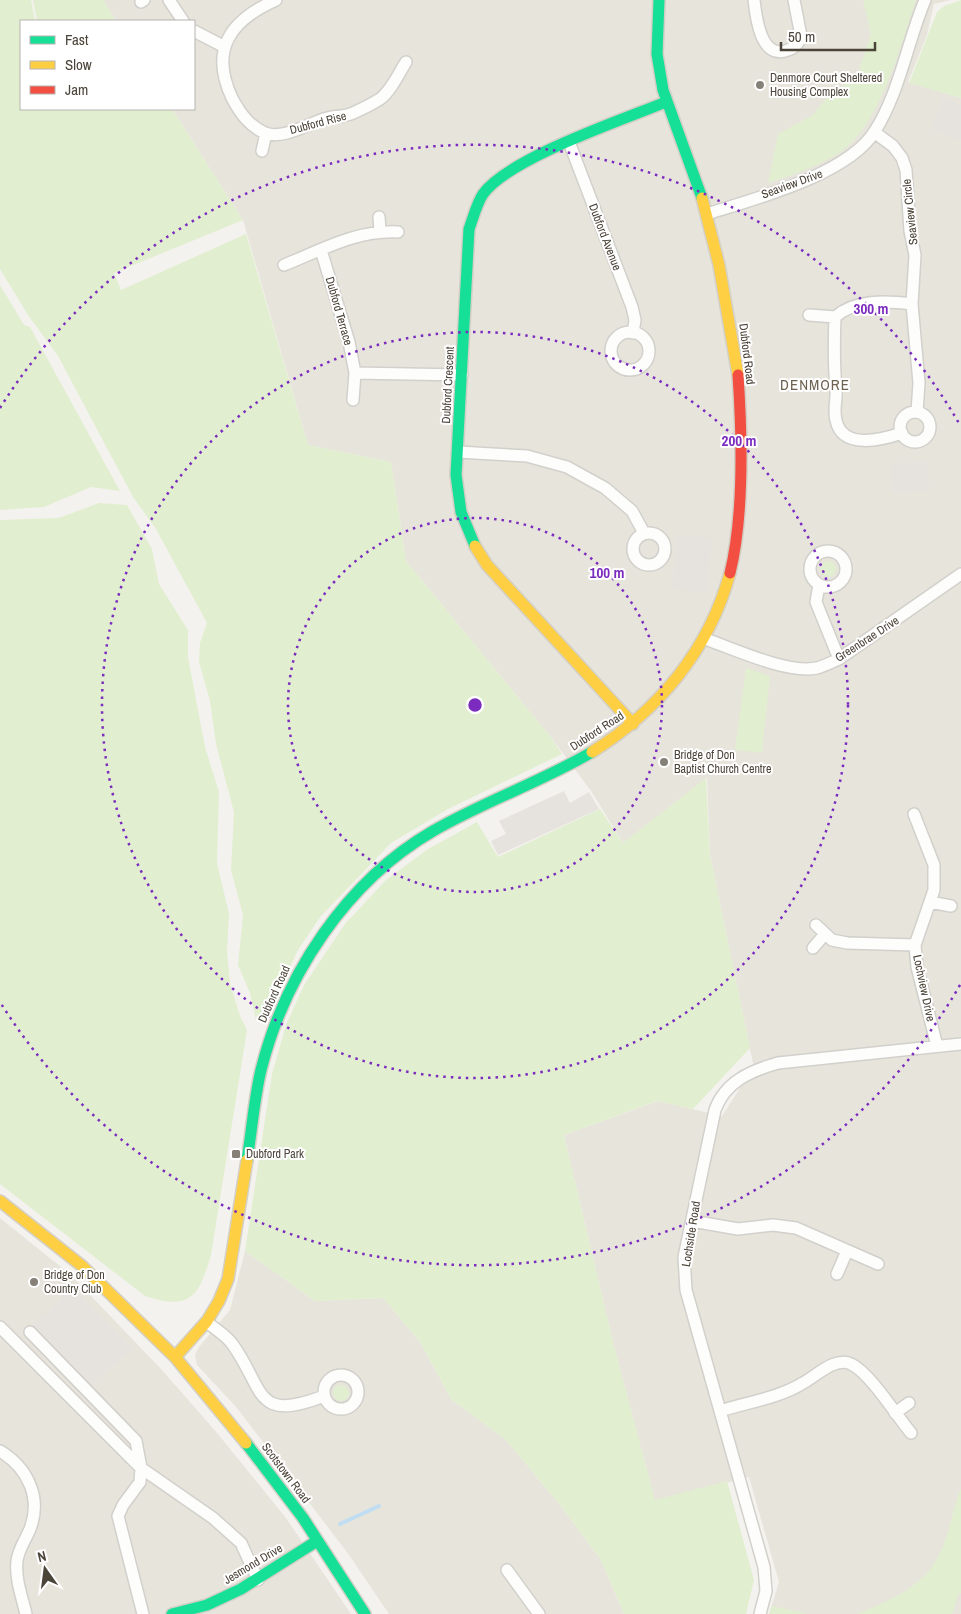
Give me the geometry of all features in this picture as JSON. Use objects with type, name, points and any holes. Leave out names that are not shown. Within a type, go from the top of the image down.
[{"type":"street","points":[[169,0],[182,20]]},
{"type":"street","points":[[262,151],[266,133],[245,119],[234,100],[224,73],[223,46],[238,22],[252,11],[276,0]]},
{"type":"street","name":"Dubford Road","points":[[175,1357],[207,1322],[221,1300],[228,1279],[261,1071],[270,1039],[293,982],[324,933],[342,909],[366,885],[414,844],[475,810],[571,764],[604,745],[656,705],[678,679],[705,639],[726,587],[735,541],[740,478],[738,377],[721,275],[707,214],[666,102],[658,62],[659,0]]},
{"type":"street","points":[[754,0],[762,37],[770,48],[781,52],[792,49],[801,36],[794,0]]},
{"type":"street","name":"Seaview Drive","points":[[707,214],[826,172],[857,150],[874,132],[890,101],[925,0]]},
{"type":"street","points":[[195,32],[223,46]]},
{"type":"street","name":"Dubford Rise","points":[[266,133],[275,135],[330,118],[352,114],[382,98],[406,62]]},
{"type":"street","name":"Dubford Crescent","points":[[633,724],[487,564],[473,543],[461,512],[458,498],[458,452],[467,251],[469,229],[483,194],[507,172],[569,142],[666,102]]},
{"type":"street","name":"Seaview Circle","points":[[874,132],[893,146],[902,158],[906,170],[910,231],[915,255],[912,304],[919,384],[917,412]]},
{"type":"street","name":"Dubford Avenue","points":[[569,142],[632,307],[635,320],[633,333]]},
{"type":"street","points":[[379,217],[380,231]]},
{"type":"street","points":[[284,266],[351,236],[380,231],[398,232]]},
{"type":"street","name":"Dubford Terrace","points":[[320,250],[342,313],[355,373],[353,400]]},
{"type":"street","points":[[902,434],[884,439],[852,439],[842,434],[836,423],[834,406],[836,392],[834,378],[835,317],[843,309],[857,305],[883,301],[912,304]]},
{"type":"street","points":[[809,316],[835,317]]},
{"type":"street","points":[[355,373],[462,375]]},
{"type":"street","points":[[917,412],[924,415],[929,421],[928,436],[921,441],[913,442],[902,434],[902,420],[908,414],[917,412]]},
{"type":"street","points":[[458,452],[527,456],[567,467],[605,488],[632,511],[644,533]]},
{"type":"street","name":"Greenbrae Drive","points":[[705,639],[757,659],[780,665],[817,668],[839,659],[961,574]]},
{"type":"street","points":[[819,585],[816,602],[839,659]]},
{"type":"street","name":"Lochview Drive","points":[[914,814],[934,865],[934,890],[915,945],[917,967],[937,1046]]},
{"type":"street","points":[[930,902],[951,906]]},
{"type":"street","points":[[816,925],[832,940],[847,943],[915,945]]},
{"type":"street","points":[[814,948],[825,934]]},
{"type":"street","name":"Lochside Road","points":[[760,1614],[766,1591],[764,1567],[686,1290],[684,1257],[715,1110],[720,1099],[740,1078],[778,1063],[961,1044]]},
{"type":"street","name":"Scotstown Road","points":[[0,1201],[82,1266],[175,1357],[222,1410],[303,1518],[365,1614]]},
{"type":"street","points":[[692,1221],[738,1229],[784,1225],[796,1228],[878,1264]]},
{"type":"street","points":[[838,1274],[847,1251]]},
{"type":"street","points":[[207,1322],[233,1346],[258,1393],[270,1402],[282,1406],[302,1404],[324,1396]]},
{"type":"street","points":[[0,1327],[141,1468],[213,1518],[241,1543],[258,1580]]},
{"type":"street","points":[[30,1332],[134,1437],[141,1468],[140,1482],[123,1504],[118,1516],[143,1614]]},
{"type":"street","points":[[720,1411],[789,1391],[843,1361],[850,1363],[863,1373],[910,1433]]},
{"type":"street","points":[[895,1413],[909,1403]]},
{"type":"street","points":[[0,1451],[7,1455],[28,1478],[34,1496],[35,1512],[33,1520],[17,1560],[17,1574],[26,1614]]},
{"type":"street","name":"Jesmond Drive","points":[[172,1614],[206,1605],[258,1580],[317,1541]]},
{"type":"street","points":[[507,1570],[540,1614]]},
{"type":"shaded area","points":[[103,0],[951,0],[934,4],[927,35],[908,82],[961,98],[961,1614],[769,1614],[779,1582],[749,1477],[655,1501],[614,1346],[564,1135],[658,1101],[722,1116],[742,1085],[756,1078],[710,855],[707,778],[623,843],[591,791],[550,736],[406,561],[391,462],[308,445],[243,220],[173,110],[195,110],[195,20],[115,20]]},
{"type":"shaded area","points":[[943,98],[961,105],[961,140],[932,130]]},
{"type":"shaded area","points":[[927,462],[929,490],[892,493],[890,464]]},
{"type":"shaded area","points":[[676,536],[712,538],[707,592],[672,589]]},
{"type":"shaded area","points":[[564,791],[570,803],[589,792],[599,809],[498,855],[491,841],[506,834],[499,821]]},
{"type":"shaded area","points":[[0,1218],[71,1275],[162,1370],[218,1434],[286,1518],[351,1614],[0,1614]]},
{"type":"shaded area","points":[[245,1251],[315,1301],[383,1298],[420,1342],[451,1399],[505,1439],[561,1506],[601,1560],[624,1614],[389,1614],[349,1555],[237,1408],[197,1365],[195,1355],[199,1347],[230,1310]]},
{"type":"shaded area","points":[[72,1288],[134,1349],[89,1386],[31,1326]]},
{"type":"green space","points":[[0,0],[31,0],[35,20],[20,20],[20,110],[173,110],[243,220],[114,273],[121,290],[246,234],[308,445],[391,462],[406,561],[550,736],[562,754],[448,809],[391,843],[321,916],[298,950],[264,1021],[256,1020],[250,993],[238,965],[243,915],[231,870],[234,812],[216,744],[210,701],[199,662],[200,643],[207,623],[156,529],[133,497],[58,356],[28,315],[0,269]]},
{"type":"green space","points":[[33,0],[103,0],[115,20],[37,20]]},
{"type":"green space","points":[[863,0],[916,0],[896,61],[878,104],[854,140],[839,153],[813,167],[768,183],[778,134],[813,115],[824,101],[858,73],[871,34]]},
{"type":"green space","points":[[961,0],[961,98],[909,83],[937,12],[944,6]]},
{"type":"green space","points":[[0,285],[24,325],[30,327],[120,491],[91,487],[44,507],[0,510]]},
{"type":"green space","points":[[99,503],[127,505],[152,549],[159,584],[188,630],[188,657],[205,747],[219,792],[217,863],[229,914],[227,951],[230,983],[240,1016],[247,1030],[211,1255],[197,1290],[190,1297],[182,1301],[173,1302],[145,1296],[0,1184],[0,520],[59,518]]},
{"type":"green space","points":[[828,561],[834,563],[836,569],[834,575],[828,577],[822,575],[820,569],[822,563]]},
{"type":"green space","points":[[746,668],[770,676],[762,753],[735,750]]},
{"type":"green space","points":[[706,778],[710,855],[750,1048],[693,1109],[657,1101],[564,1135],[614,1346],[655,1500],[727,1481],[754,1580],[746,1614],[624,1614],[601,1560],[561,1506],[505,1439],[451,1399],[420,1342],[383,1298],[315,1301],[245,1251],[272,1074],[286,1025],[304,985],[345,924],[386,880],[428,849],[477,822],[498,857],[600,809],[623,843]]},
{"type":"green space","points":[[341,1385],[347,1387],[349,1393],[347,1399],[341,1401],[335,1399],[333,1393],[335,1387]]},
{"type":"green space","points":[[961,1488],[961,1593],[959,1593],[952,1614],[857,1614],[906,1591],[926,1574],[941,1551]]},
{"type":"green space","points":[[772,1606],[808,1614],[769,1614]]},
{"type":"waterway","points":[[340,1524],[379,1506]]},
{"type":"traffic: fast","points":[[659,0],[657,54],[663,90],[702,198]]},
{"type":"traffic: fast","points":[[475,546],[461,512],[456,475],[469,229],[479,202],[483,194],[497,180],[516,167],[568,141],[666,102]]},
{"type":"traffic: fast","points":[[247,1160],[261,1070],[272,1034],[286,999],[303,965],[347,903],[373,876],[402,852],[433,831],[592,752]]},
{"type":"traffic: fast","points":[[246,1443],[303,1518],[365,1614]]},
{"type":"traffic: fast","points":[[172,1614],[207,1605],[241,1589],[317,1541]]},
{"type":"traffic: slow","points":[[702,198],[719,265],[738,375]]},
{"type":"traffic: slow","points":[[475,546],[487,565],[633,724]]},
{"type":"traffic: slow","points":[[592,752],[639,717],[678,676],[709,628],[721,601],[730,573]]},
{"type":"traffic: slow","points":[[175,1357],[207,1321],[219,1301],[228,1279],[247,1160]]},
{"type":"traffic: slow","points":[[0,1201],[82,1266],[175,1357],[246,1443]]},
{"type":"traffic: jam","points":[[730,573],[735,551],[740,501],[741,449],[738,375]]},
{"type":"place","name":"Denmore Court Sheltered Housing Complex","points":[[760,85]]},
{"type":"place","name":"Bridge of Don Baptist Church Centre","points":[[664,762]]},
{"type":"place","name":"Dubford Park","points":[[236,1154]]},
{"type":"place","name":"Bridge of Don Country Club","points":[[34,1282]]},
{"type":"district","name":"DENMORE","points":[[815,384]]}]
